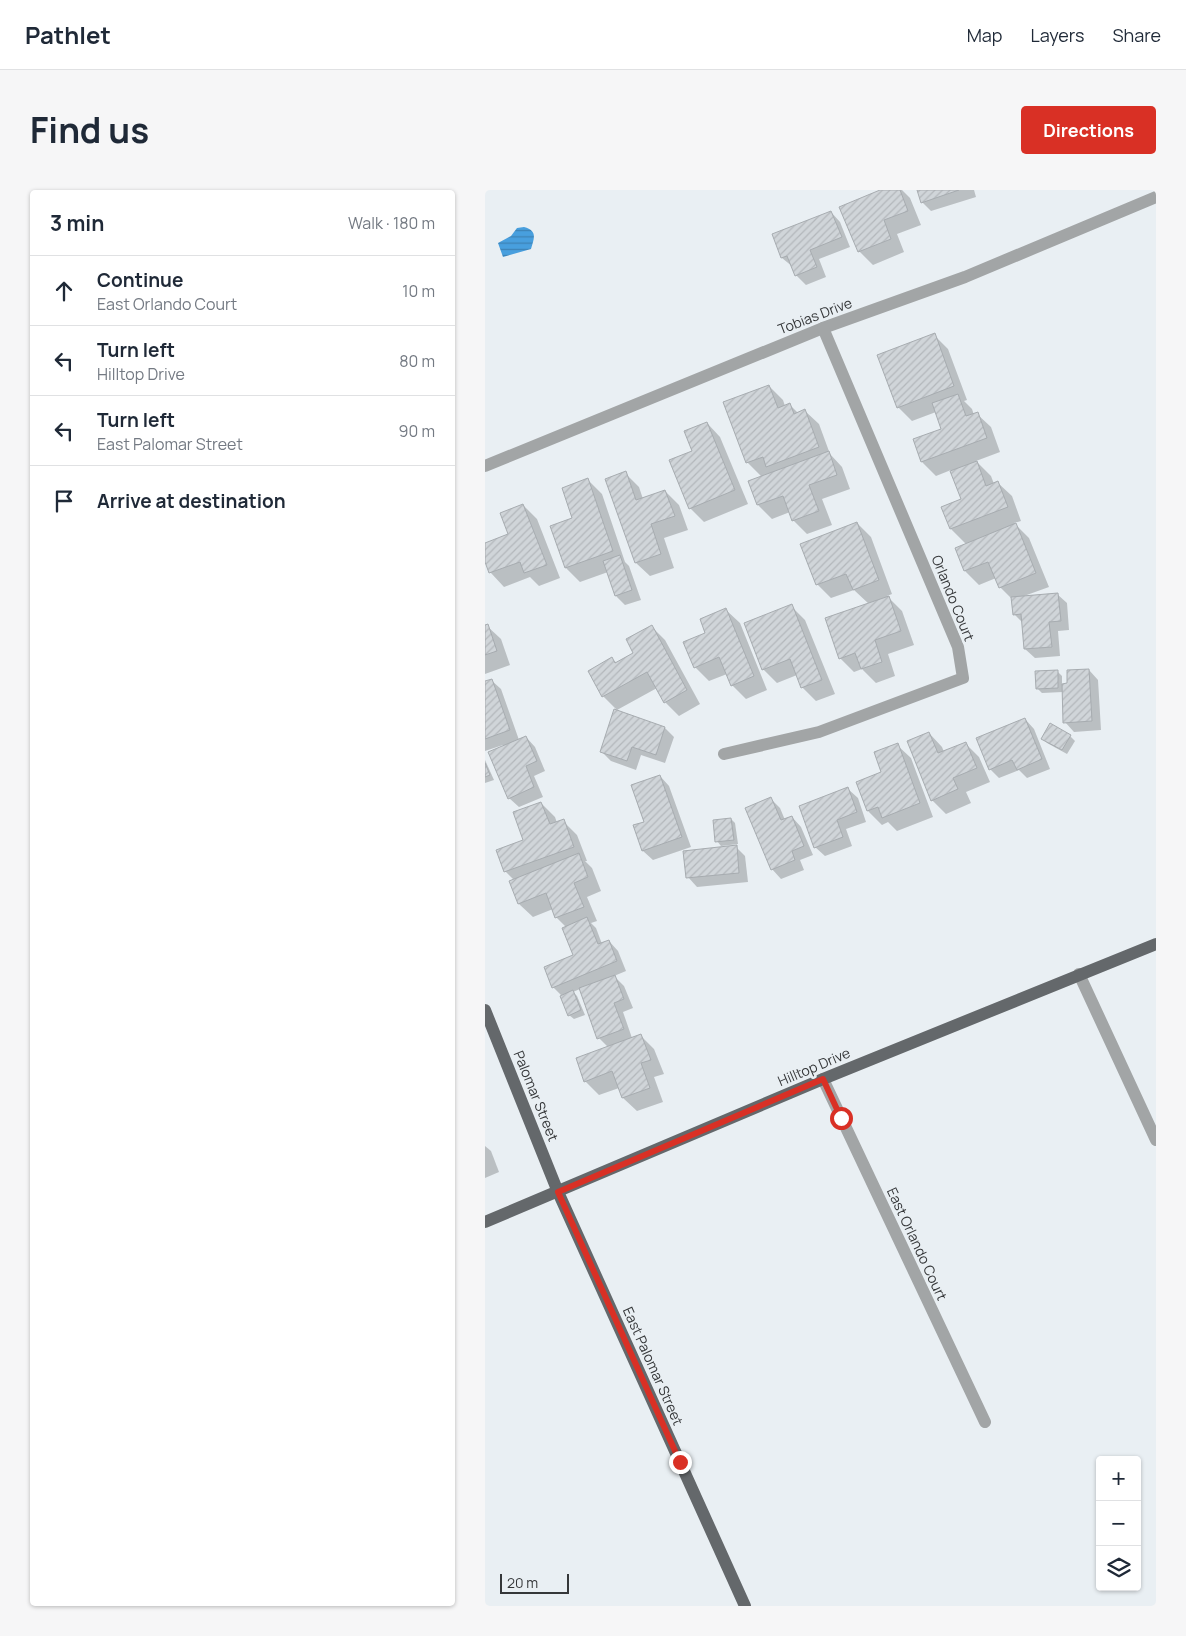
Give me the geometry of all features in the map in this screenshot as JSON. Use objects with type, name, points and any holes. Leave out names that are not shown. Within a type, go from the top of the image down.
[{"type":"main road","name":"Hilltop Drive","points":[[485,1222],[823,1079],[1156,944]]},
{"type":"main road","name":"Palomar Street","points":[[485,1010],[558,1192]]},
{"type":"main road","name":"East Palomar Street","points":[[558,1192],[745,1606]]},
{"type":"street","name":"Tobias Drive","points":[[485,466],[823,328],[965,277],[1156,198]]},
{"type":"street","name":"Orlando Court","points":[[724,754],[819,732],[963,678],[958,647],[823,328]]},
{"type":"street","points":[[1079,974],[1156,1140]]},
{"type":"street","name":"East Orlando Court","points":[[823,1079],[985,1422]]},
{"type":"water","points":[[524,227],[534,235],[531,249],[503,257],[498,243],[511,236],[517,228]]},
{"type":"building","points":[[880,190],[900,190],[908,211],[884,220],[891,239],[858,252],[839,207]]},
{"type":"building","points":[[917,190],[959,190],[921,203]]},
{"type":"building","points":[[831,211],[842,237],[810,250],[817,267],[795,276],[787,256],[781,258],[772,234]]},
{"type":"building","points":[[935,333],[954,386],[897,408],[877,355]]},
{"type":"building","points":[[769,385],[778,408],[790,403],[794,414],[805,409],[819,447],[766,467],[763,457],[746,463],[723,402]]},
{"type":"building","points":[[958,394],[966,416],[978,412],[987,438],[921,462],[913,439],[941,429],[932,403]]},
{"type":"building","points":[[707,422],[735,490],[689,509],[669,460],[692,451],[684,431]]},
{"type":"building","points":[[829,451],[837,475],[809,485],[819,511],[792,521],[783,496],[757,505],[748,481]]},
{"type":"building","points":[[977,461],[986,486],[998,481],[1008,507],[950,529],[941,507],[961,499],[950,471]]},
{"type":"building","points":[[626,471],[636,500],[665,490],[675,516],[651,524],[661,554],[635,563],[605,479]]},
{"type":"building","points":[[588,478],[613,551],[565,568],[550,526],[572,518],[562,488]]},
{"type":"building","points":[[523,504],[547,565],[524,573],[520,562],[489,573],[485,562],[485,543],[508,534],[500,513]]},
{"type":"building","points":[[857,522],[879,580],[853,590],[846,574],[816,585],[800,544]]},
{"type":"building","points":[[1016,523],[1036,573],[999,588],[988,562],[964,571],[955,548]]},
{"type":"building","points":[[620,555],[632,590],[615,596],[603,561]]},
{"type":"building","points":[[1058,593],[1061,621],[1049,622],[1052,647],[1024,649],[1021,614],[1013,615],[1011,597]]},
{"type":"building","points":[[889,596],[901,631],[875,640],[882,662],[861,669],[855,653],[839,659],[825,618]]},
{"type":"building","points":[[792,604],[822,680],[801,688],[790,659],[762,670],[744,623]]},
{"type":"building","points":[[726,608],[754,676],[731,686],[719,657],[694,668],[683,642],[705,633],[700,619]]},
{"type":"building","points":[[488,624],[497,651],[485,655],[485,625]]},
{"type":"building","points":[[652,625],[687,690],[664,703],[647,672],[602,697],[588,671],[612,657],[615,663],[633,653],[626,639]]},
{"type":"building","points":[[1089,669],[1092,721],[1063,723],[1062,684],[1067,683],[1067,670]]},
{"type":"building","points":[[1058,670],[1058,688],[1036,689],[1035,671]]},
{"type":"building","points":[[492,679],[510,730],[485,739],[485,681]]},
{"type":"building","points":[[614,709],[665,727],[656,755],[632,747],[627,761],[600,752]]},
{"type":"building","points":[[1025,718],[1042,759],[1017,770],[1012,760],[989,770],[976,738]]},
{"type":"building","points":[[1050,723],[1071,735],[1062,750],[1041,739]]},
{"type":"building","points":[[929,732],[938,753],[966,742],[977,768],[953,778],[958,789],[931,801],[907,741]]},
{"type":"building","points":[[526,736],[537,761],[526,766],[534,787],[508,799],[488,752]]},
{"type":"building","points":[[898,743],[920,803],[882,818],[878,807],[867,811],[856,782],[881,772],[874,752]]},
{"type":"building","points":[[485,763],[490,775],[485,777]]},
{"type":"building","points":[[660,775],[682,837],[642,851],[633,825],[644,822],[631,785]]},
{"type":"building","points":[[848,787],[857,812],[837,820],[843,837],[814,848],[799,806]]},
{"type":"building","points":[[771,797],[781,820],[792,816],[804,846],[792,851],[795,860],[771,870],[745,808]]},
{"type":"building","points":[[541,802],[550,824],[564,819],[574,847],[504,872],[496,850],[523,840],[513,812]]},
{"type":"building","points":[[731,818],[734,840],[715,842],[713,820]]},
{"type":"building","points":[[737,845],[739,873],[686,878],[683,851]]},
{"type":"building","points":[[579,853],[588,877],[574,883],[584,907],[555,918],[546,893],[518,904],[509,881]]},
{"type":"building","points":[[587,917],[598,944],[609,940],[617,961],[552,988],[544,967],[573,955],[562,928]]},
{"type":"building","points":[[615,975],[624,999],[614,1003],[624,1029],[597,1039],[579,988]]},
{"type":"building","points":[[573,990],[581,1010],[568,1016],[560,996]]},
{"type":"building","points":[[641,1034],[651,1060],[641,1063],[650,1088],[622,1098],[612,1071],[584,1082],[576,1058]]},
{"type":"route","points":[[680,1462],[558,1192],[823,1079],[841,1118]]}]
